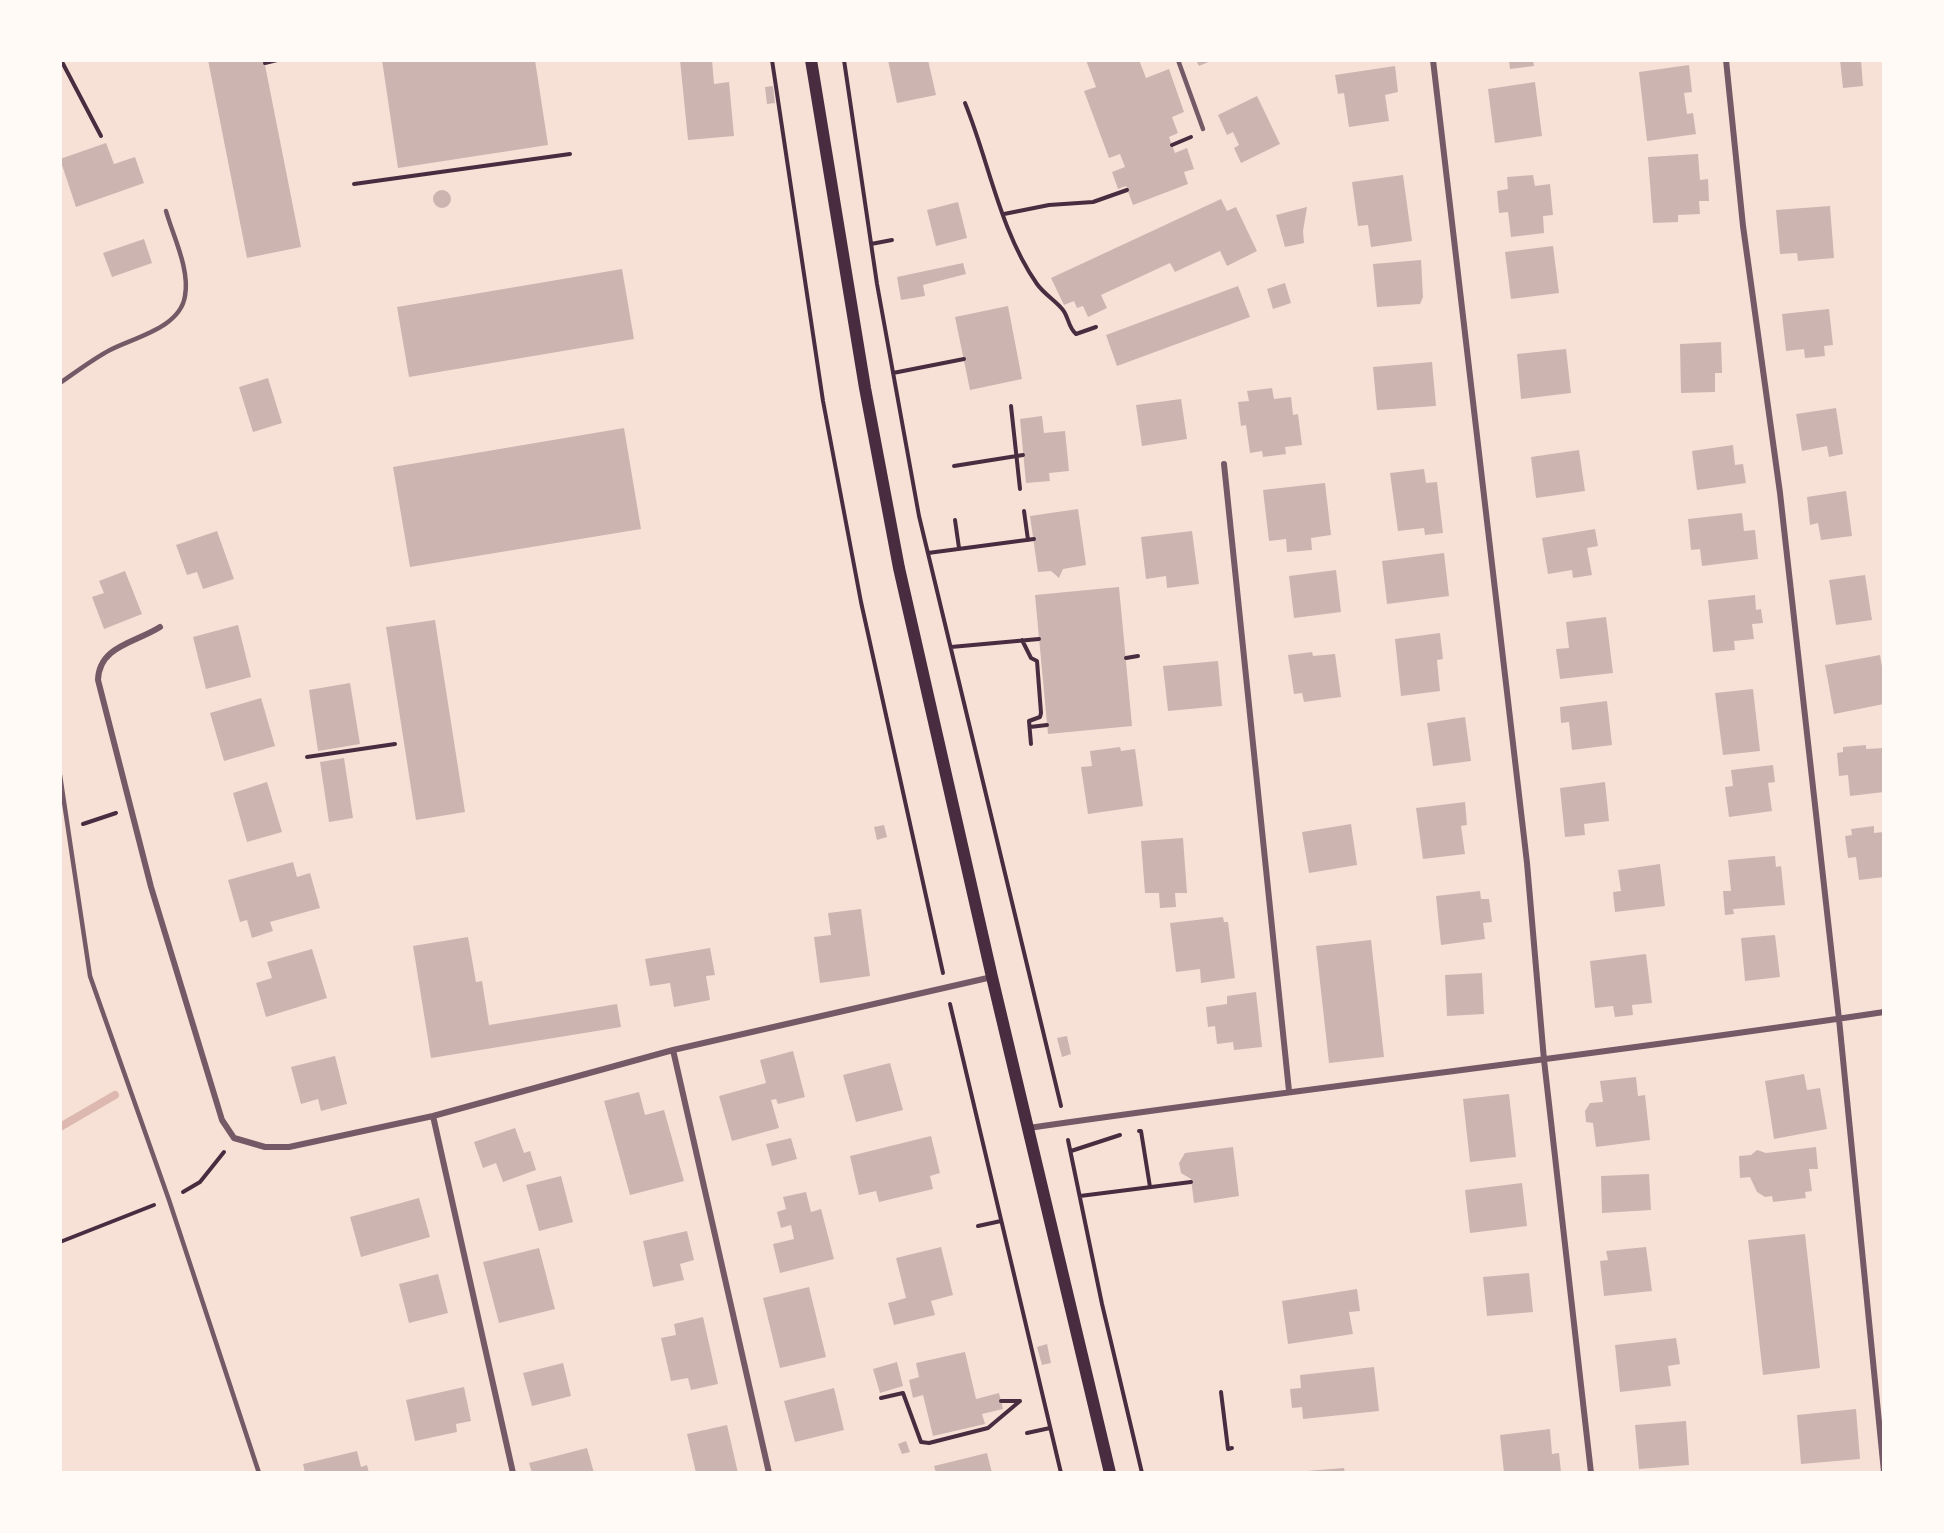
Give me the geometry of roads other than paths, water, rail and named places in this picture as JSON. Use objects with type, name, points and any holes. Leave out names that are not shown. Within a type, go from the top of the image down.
[{"type":"main road","points":[[811,60],[865,388],[899,568],[992,977],[1110,1473]]},
{"type":"street","points":[[1433,60],[1527,863],[1544,1060],[1591,1473]]},
{"type":"street","points":[[1726,60],[1743,226],[1780,493],[1839,1019],[1884,1472]]},
{"type":"street","points":[[1224,464],[1289,1091]]},
{"type":"street","points":[[160,627],[144,637],[114,649],[104,657],[98,668],[98,680],[151,887],[222,1120],[234,1138],[265,1147],[289,1147],[433,1116],[673,1050],[992,977]]},
{"type":"street","points":[[1029,1128],[1289,1091],[1544,1060],[1884,1012]]},
{"type":"street","points":[[673,1050],[769,1473]]},
{"type":"street","points":[[433,1116],[513,1473]]},
{"type":"lane","points":[[1178,60],[1203,129]]},
{"type":"lane","points":[[60,382],[109,350],[161,327],[180,312],[185,296],[185,276],[166,211]]},
{"type":"lane","points":[[60,775],[90,976],[169,1200],[259,1473]]},
{"type":"waterway","points":[[60,1127],[115,1095]]}]
